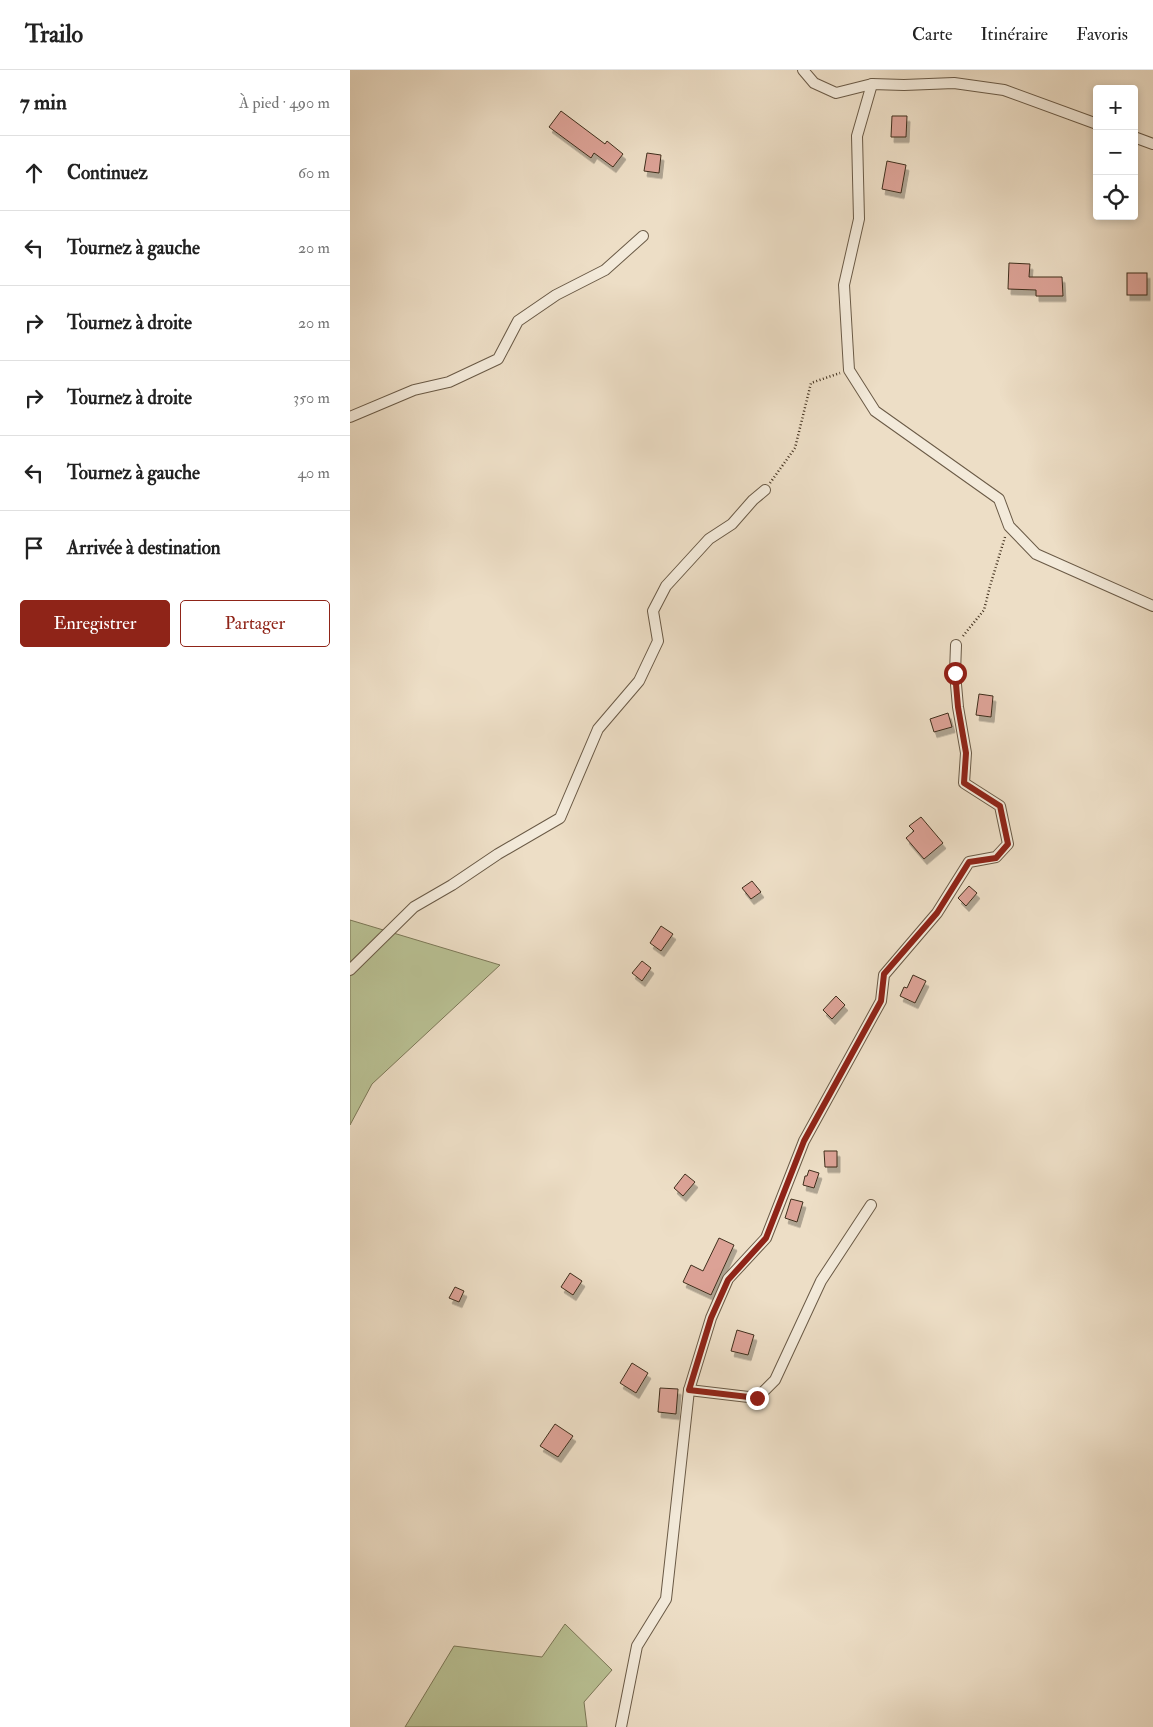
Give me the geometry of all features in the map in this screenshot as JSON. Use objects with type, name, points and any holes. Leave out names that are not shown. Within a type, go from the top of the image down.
[{"type":"street","points":[[803,70],[814,83],[836,93],[872,84],[954,83],[1004,90],[1093,123]]},
{"type":"street","points":[[872,84],[857,136],[859,219],[844,285],[849,370],[875,411],[999,499],[1009,526],[1036,554],[1153,606]]},
{"type":"street","points":[[1138,138],[1153,144]]},
{"type":"street","points":[[350,417],[414,390],[449,382],[498,359],[518,321],[556,296],[605,270],[643,236]]},
{"type":"street","points":[[350,970],[414,906],[452,885],[498,854],[560,818],[598,729],[638,681],[658,640],[653,611],[666,586],[709,539],[732,524],[752,500],[765,490]]},
{"type":"street","points":[[621,1727],[637,1646],[666,1599],[689,1390],[711,1318],[728,1280],[766,1238],[804,1141],[881,1001],[884,974],[937,913],[969,862],[996,858],[1008,844],[1000,806],[964,783],[966,753],[958,707],[955,673],[956,645]]},
{"type":"street","points":[[689,1390],[757,1398],[775,1380],[821,1281],[872,1205]]},
{"type":"path","points":[[765,490],[795,448],[811,384],[849,370]]},
{"type":"path","points":[[956,645],[984,610],[1009,526]]},
{"type":"green space","points":[[350,920],[500,965],[372,1084],[350,1125]]},
{"type":"green space","points":[[565,1624],[612,1670],[584,1702],[587,1727],[405,1727],[454,1646],[542,1657]]},
{"type":"building","points":[[561,111],[605,144],[607,141],[623,154],[613,167],[594,153],[591,158],[549,127]]},
{"type":"building","points":[[892,116],[907,116],[906,137],[891,137]]},
{"type":"building","points":[[647,153],[661,155],[659,173],[644,171]]},
{"type":"building","points":[[887,161],[906,165],[901,193],[882,189]]},
{"type":"building","points":[[1009,263],[1030,264],[1029,277],[1062,277],[1063,296],[1036,296],[1036,290],[1008,289]]},
{"type":"building","points":[[1127,273],[1147,273],[1147,295],[1127,295]]},
{"type":"building","points":[[979,694],[993,696],[991,717],[976,715]]},
{"type":"building","points":[[948,713],[952,727],[934,732],[930,719]]},
{"type":"building","points":[[921,817],[943,843],[924,859],[906,838],[914,831],[909,826]]},
{"type":"building","points":[[752,881],[761,892],[751,899],[742,888]]},
{"type":"building","points":[[969,886],[977,893],[966,906],[958,898]]},
{"type":"building","points":[[661,926],[673,934],[661,951],[650,943]]},
{"type":"building","points":[[642,961],[651,968],[642,981],[632,973]]},
{"type":"building","points":[[913,975],[926,981],[915,1003],[900,996],[904,987],[907,988]]},
{"type":"building","points":[[836,996],[845,1005],[832,1019],[823,1010]]},
{"type":"building","points":[[824,1151],[837,1151],[837,1167],[825,1167]]},
{"type":"building","points":[[809,1170],[819,1173],[814,1188],[803,1185]]},
{"type":"building","points":[[685,1174],[695,1182],[683,1196],[674,1188]]},
{"type":"building","points":[[791,1199],[803,1202],[797,1222],[785,1218]]},
{"type":"building","points":[[719,1238],[734,1245],[711,1295],[683,1282],[691,1265],[703,1271]]},
{"type":"building","points":[[570,1273],[582,1281],[573,1295],[561,1287]]},
{"type":"building","points":[[455,1287],[464,1291],[459,1302],[449,1298]]},
{"type":"building","points":[[737,1330],[754,1335],[748,1355],[731,1351]]},
{"type":"building","points":[[632,1363],[648,1373],[636,1393],[620,1383]]},
{"type":"building","points":[[660,1388],[678,1389],[676,1414],[658,1412]]},
{"type":"building","points":[[555,1424],[573,1436],[558,1457],[540,1446]]},
{"type":"route","points":[[757,1398],[689,1390],[711,1318],[728,1280],[766,1238],[804,1141],[881,1001],[884,974],[937,913],[969,862],[996,858],[1008,844],[1000,806],[964,783],[966,753],[958,707],[955,673]]}]
